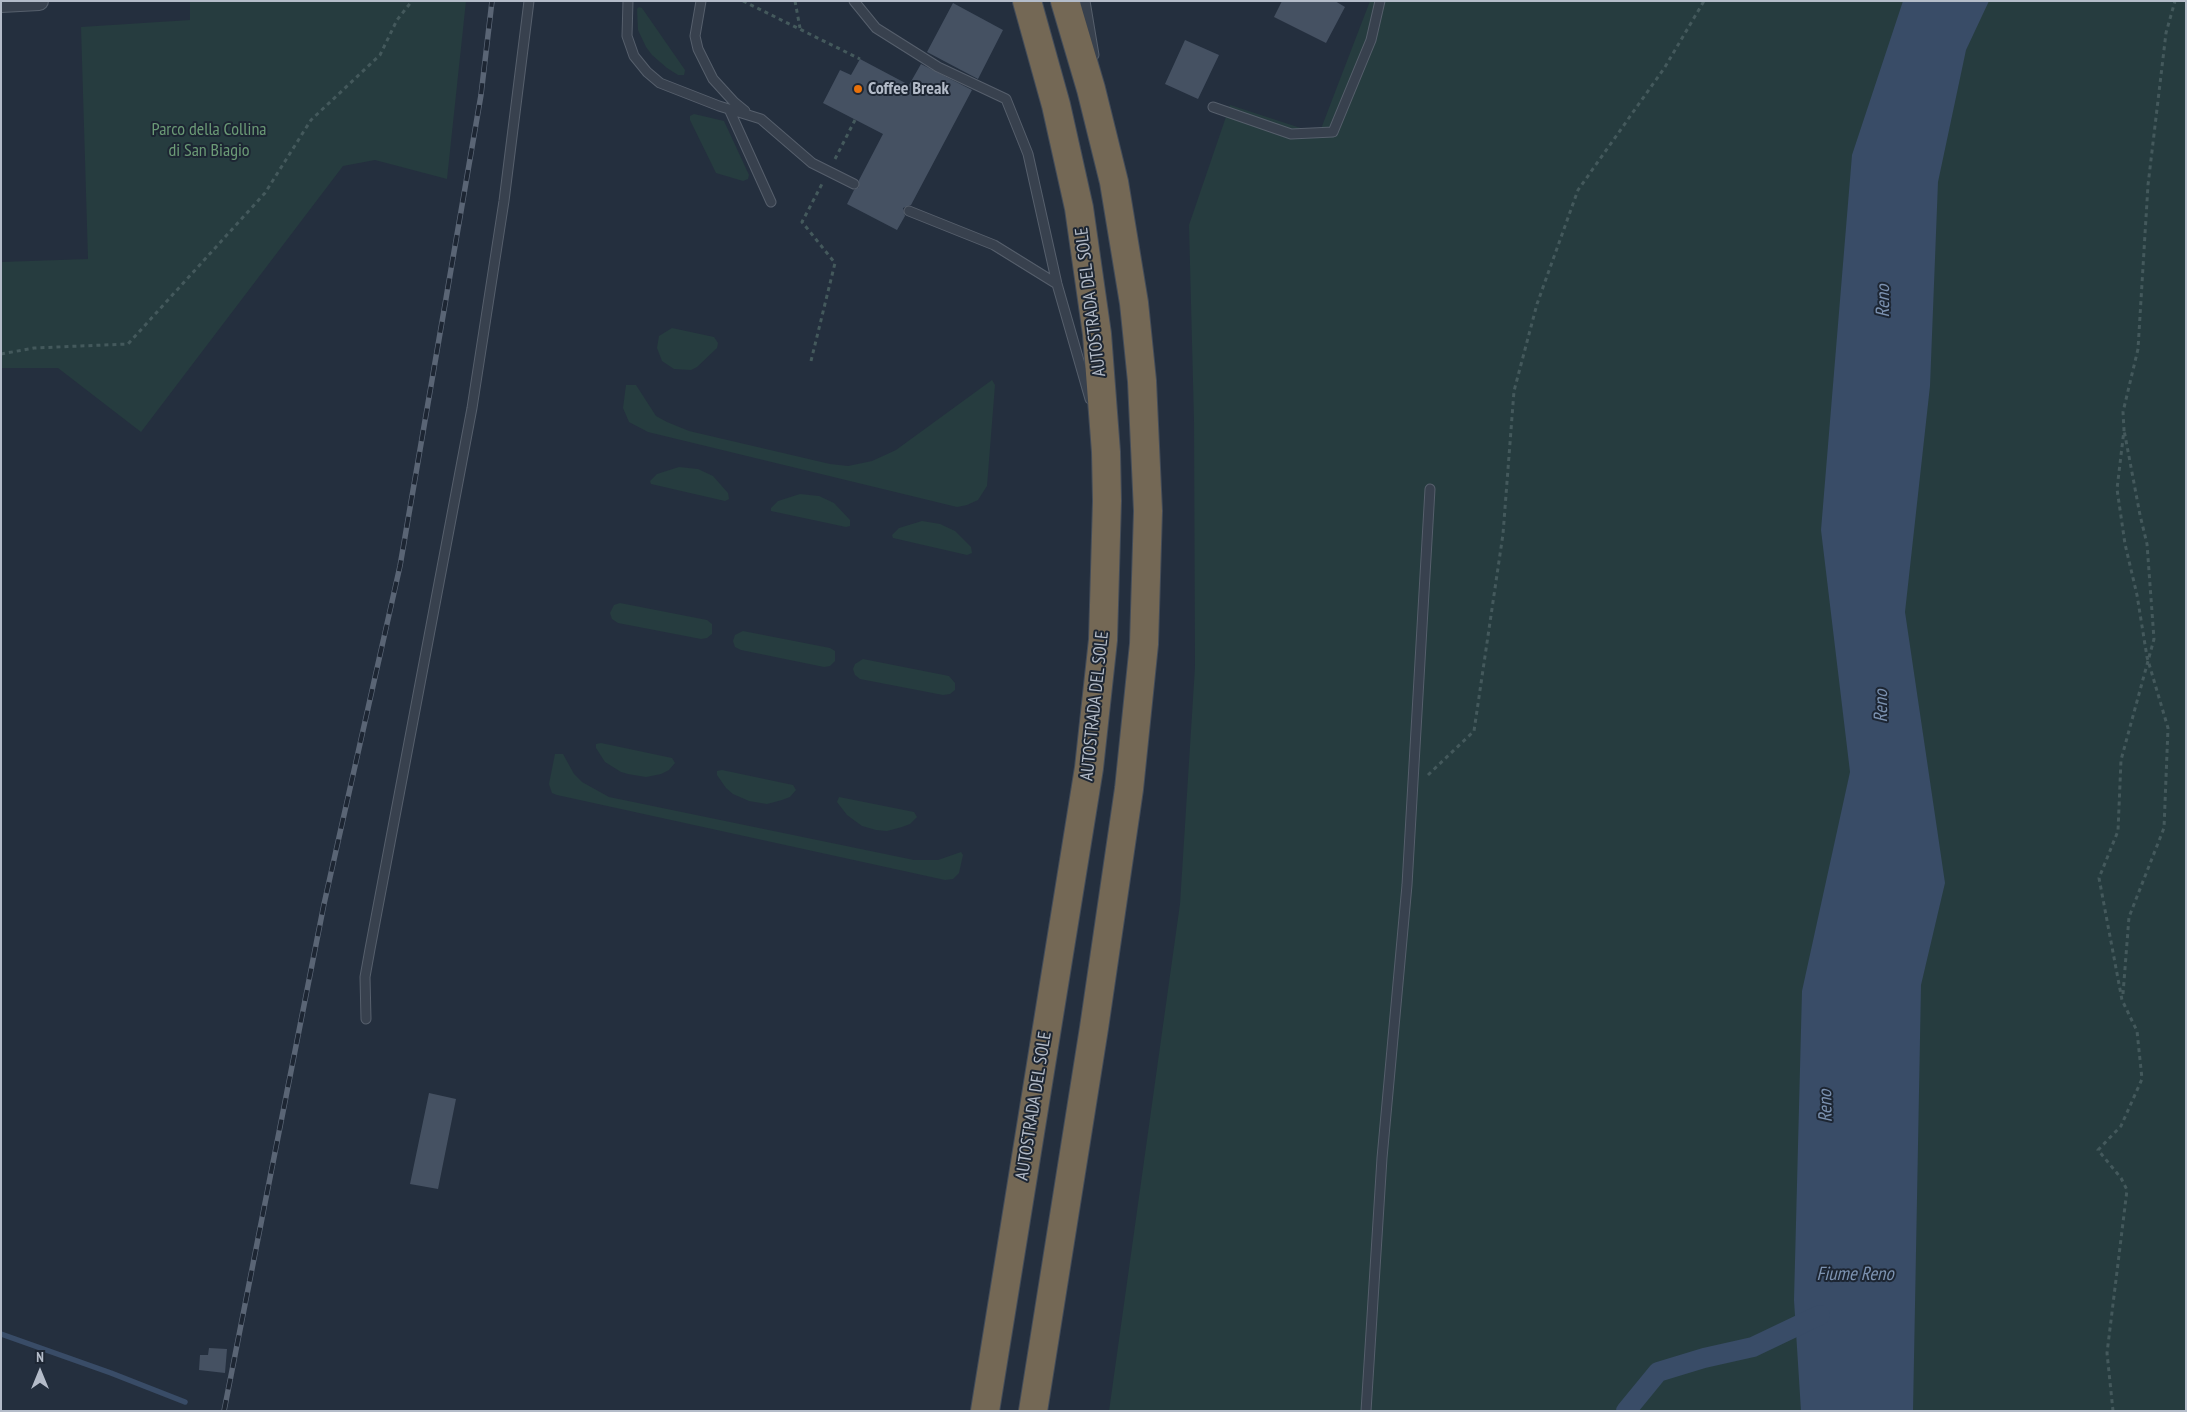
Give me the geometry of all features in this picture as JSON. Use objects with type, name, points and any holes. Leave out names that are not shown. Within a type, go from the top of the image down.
[{"type":"highway","name":"AUTOSTRADA DEL SOLE","points":[[985,1411],[1089,768],[1103,640],[1107,500],[1106,452],[1097,334],[1079,208],[1056,105],[1027,1]]},
{"type":"highway","points":[[1033,1411],[1093,1038],[1129,789],[1144,644],[1148,511],[1142,381],[1134,304],[1114,182],[1091,89],[1065,1]]},
{"type":"street","points":[[1,3],[39,1]]},
{"type":"lane","points":[[366,1019],[365,977],[473,398],[504,201],[529,1]]},
{"type":"lane","points":[[628,1],[627,36],[634,56],[647,72],[660,83],[729,109],[762,119],[812,163],[854,184]]},
{"type":"lane","points":[[701,1],[695,36],[703,62],[713,79],[724,92],[752,116]]},
{"type":"lane","points":[[854,1],[876,28],[938,67],[1006,99],[1028,154],[1057,284],[1106,452]]},
{"type":"lane","points":[[1085,1],[1114,182]]},
{"type":"lane","points":[[1213,107],[1291,134],[1333,132],[1370,40],[1380,1]]},
{"type":"lane","points":[[729,109],[770,202]]},
{"type":"lane","points":[[909,211],[994,245],[1057,284]]},
{"type":"lane","points":[[1366,1411],[1382,1158],[1407,885],[1430,489]]},
{"type":"path","points":[[1,354],[34,348],[128,344],[264,193],[311,120],[380,55],[397,20],[412,1]]},
{"type":"path","points":[[743,1],[860,59]]},
{"type":"path","points":[[795,1],[800,28]]},
{"type":"path","points":[[1412,789],[1474,731],[1504,534],[1514,391],[1537,304],[1578,190],[1665,68],[1704,1]]},
{"type":"path","points":[[2122,1000],[2129,917],[2164,828],[2168,728],[2147,657],[2137,595],[2125,544],[2117,489],[2124,430],[2124,412],[2138,349],[2148,185],[2166,33],[2175,1]]},
{"type":"path","points":[[811,360],[834,263],[802,222],[855,120]]},
{"type":"path","points":[[2113,1411],[2107,1353],[2127,1190],[2121,1178],[2098,1150],[2121,1126],[2142,1079],[2137,1031],[2122,1000],[2099,878],[2118,831],[2121,760],[2147,657],[2154,639],[2147,544],[2124,430]]},
{"type":"green space","name":"Parco della Collina di San Biagio","points":[[190,1],[466,1],[447,179],[375,160],[343,166],[141,432],[58,368],[1,368],[1,262],[88,259],[81,27],[190,20]]},
{"type":"green space","points":[[1370,1],[2186,1],[2186,1411],[1109,1411],[1180,904],[1195,667],[1194,421],[1189,225],[1230,105],[1319,134]]},
{"type":"green space","points":[[639,7],[642,8],[685,70],[684,75],[678,75],[667,68],[646,47],[638,30],[637,9]]},
{"type":"green space","points":[[694,114],[724,121],[749,175],[748,179],[743,181],[716,173],[690,120],[690,116]]},
{"type":"green space","points":[[672,328],[714,337],[718,343],[717,348],[697,367],[691,370],[674,369],[662,361],[657,348],[659,336]]},
{"type":"green space","points":[[992,380],[995,385],[987,486],[978,500],[957,507],[648,432],[629,422],[623,408],[626,385],[636,385],[656,416],[689,431],[830,464],[848,466],[872,461],[896,450]]},
{"type":"green space","points":[[679,467],[698,469],[713,476],[728,493],[729,499],[725,501],[651,484],[650,481],[657,474]]},
{"type":"green space","points":[[800,494],[819,496],[834,503],[850,520],[850,526],[846,527],[771,511],[771,508],[778,501]]},
{"type":"green space","points":[[922,521],[940,524],[955,531],[971,547],[972,553],[967,555],[893,538],[892,535],[899,528]]},
{"type":"green space","points":[[620,603],[707,620],[712,624],[712,634],[707,638],[701,639],[618,623],[612,619],[610,613],[614,605]]},
{"type":"green space","points":[[743,631],[830,648],[835,651],[835,661],[830,666],[824,667],[741,650],[735,647],[733,641],[735,635]]},
{"type":"green space","points":[[863,659],[949,676],[955,683],[955,690],[950,694],[943,695],[860,679],[855,675],[853,669],[855,664]]},
{"type":"green space","points":[[601,743],[672,758],[675,763],[669,770],[661,774],[646,777],[628,774],[605,762],[596,748],[596,744]]},
{"type":"green space","points":[[555,754],[563,754],[574,774],[582,782],[609,797],[914,860],[938,860],[961,852],[963,855],[959,873],[953,879],[945,880],[557,795],[552,793],[549,784]]},
{"type":"green space","points":[[722,770],[793,785],[796,790],[790,797],[767,804],[749,801],[733,794],[726,788],[717,775],[717,771]]},
{"type":"green space","points":[[839,797],[914,812],[917,817],[910,824],[902,827],[887,831],[876,830],[862,826],[847,815],[837,802]]},
{"type":"water","name":"Fiume Reno","points":[[1903,1],[1989,1],[1966,50],[1938,182],[1930,386],[1905,612],[1945,883],[1921,985],[1913,1411],[1801,1411],[1794,1300],[1802,991],[1850,772],[1821,530],[1852,155]]},
{"type":"building","points":[[1282,1],[1335,1],[1345,7],[1326,43],[1274,17]]},
{"type":"building","points":[[953,3],[1003,30],[978,79],[927,52]]},
{"type":"building","points":[[1185,40],[1219,55],[1198,99],[1165,84]]},
{"type":"building","points":[[860,59],[909,85],[921,64],[972,90],[911,205],[903,208],[905,216],[897,230],[847,204],[854,190],[859,187],[859,180],[883,134],[823,103],[840,70],[851,75]]},
{"type":"building","points":[[429,1093],[456,1099],[438,1189],[410,1184]]},
{"type":"building","points":[[209,1348],[227,1349],[225,1373],[199,1370],[200,1355],[208,1355]]},
{"type":"waterway","points":[[1626,1411],[1658,1372],[1704,1358],[1753,1347],[1820,1315]]},
{"type":"waterway","points":[[1,1334],[111,1373],[185,1402]]},
{"type":"railway","points":[[224,1411],[324,904],[400,566],[481,95],[492,1]]},
{"type":"place","name":"Coffee Break","points":[[858,89]]},
{"type":"water label","name":"Reno","points":[[1884,301]]},
{"type":"water label","name":"Reno","points":[[1882,706]]},
{"type":"water label","name":"Reno","points":[[1826,1106]]}]
